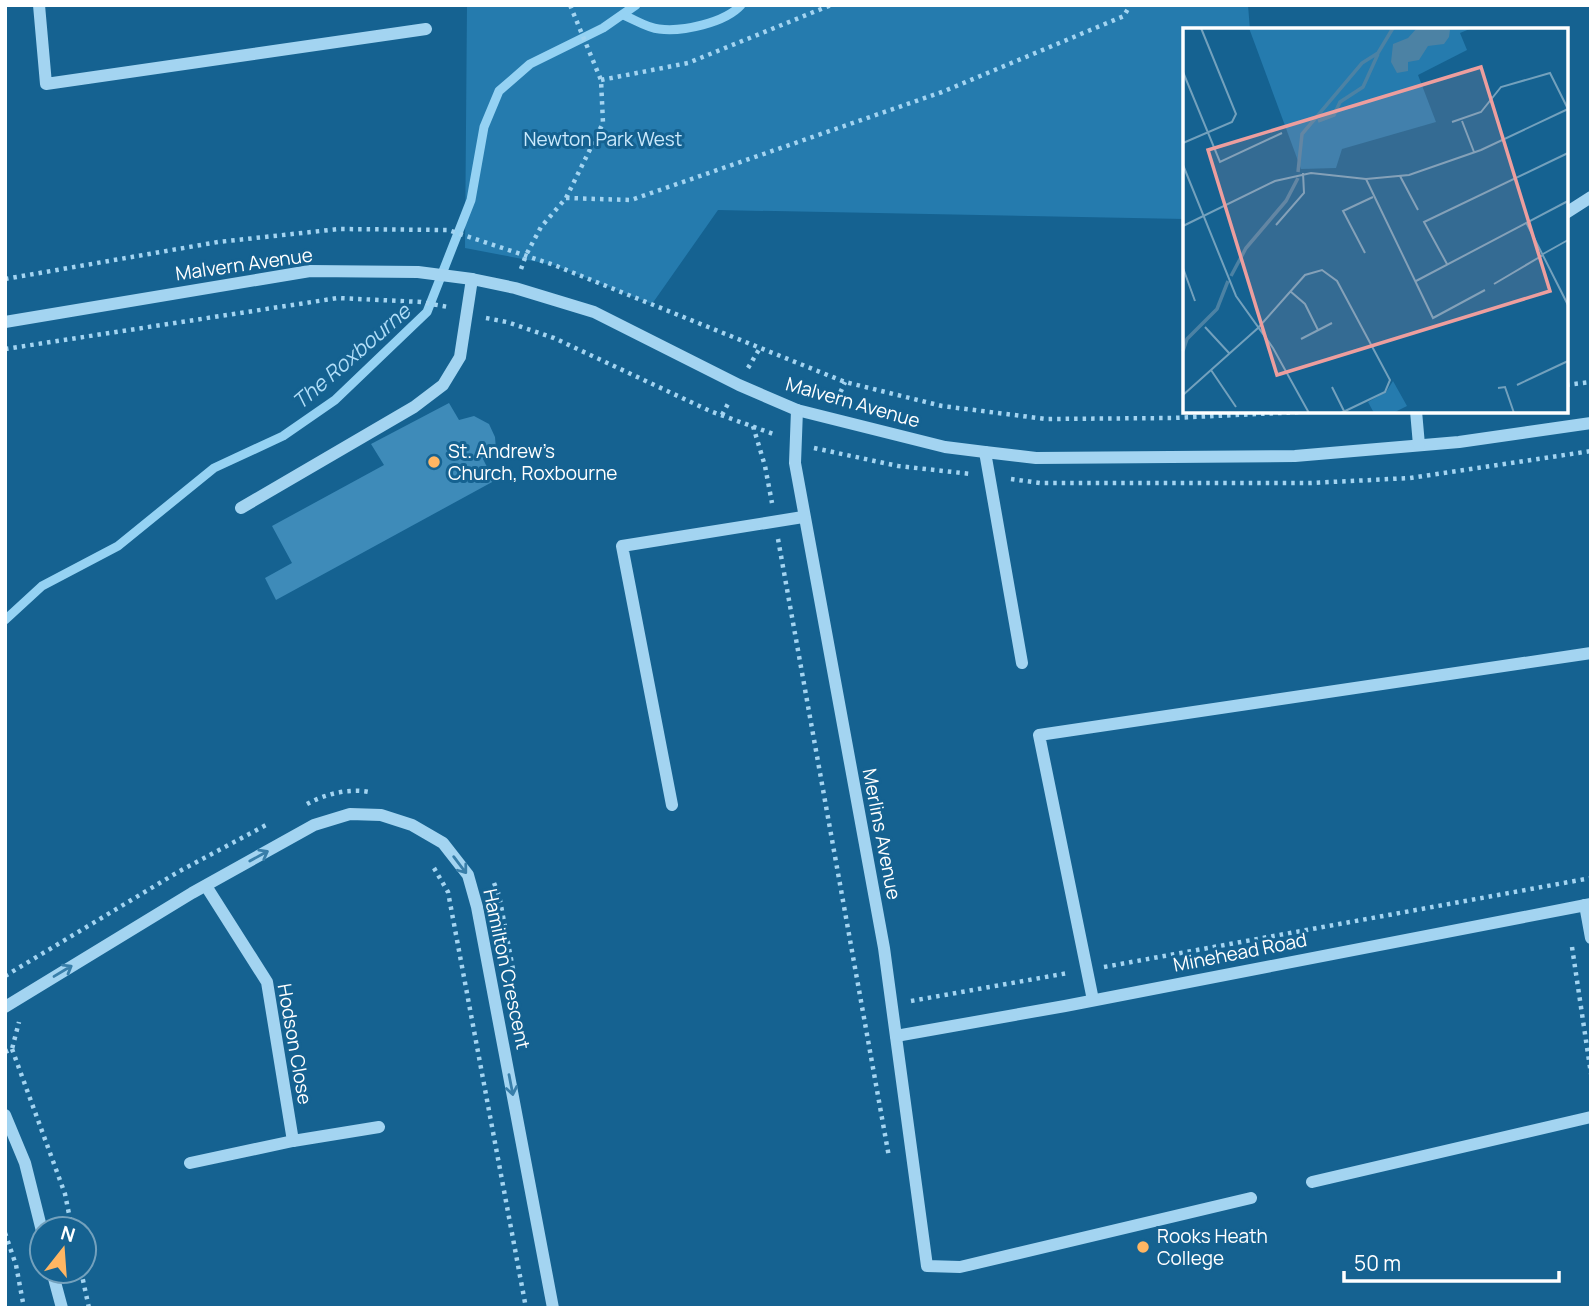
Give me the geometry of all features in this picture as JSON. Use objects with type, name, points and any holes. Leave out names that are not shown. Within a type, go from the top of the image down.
[{"type":"street","points":[[39,5],[46,84],[426,29]]},
{"type":"street","points":[[1568,212],[1591,197]]},
{"type":"street","name":"Malvern Avenue","points":[[5,322],[310,271],[418,272],[515,288],[594,312],[739,385],[797,410],[945,446],[985,452],[1036,458],[1295,456],[1459,442],[1591,423]]},
{"type":"street","points":[[241,508],[414,407],[443,385],[460,357],[472,279]]},
{"type":"street","name":"Merlins Avenue","points":[[797,410],[795,463],[803,517],[893,1004],[927,1266],[960,1267],[1251,1198]]},
{"type":"street","points":[[1416,413],[1419,445]]},
{"type":"street","points":[[985,452],[1022,663]]},
{"type":"street","points":[[672,805],[622,546],[803,517]]},
{"type":"street","points":[[1093,1000],[1039,735],[1591,653]]},
{"type":"street","name":"Hamilton Crescent","points":[[5,1007],[192,893],[314,825],[350,814],[381,815],[412,825],[443,843],[468,875],[477,907],[553,1308]]},
{"type":"street","name":"Hodson Close","points":[[206,886],[267,982],[293,1141]]},
{"type":"street","points":[[1588,904],[1591,938]]},
{"type":"street","name":"Minehead Road","points":[[896,1036],[1588,904]]},
{"type":"street","points":[[5,1115],[25,1163],[38,1215]]},
{"type":"street","points":[[1312,1182],[1591,1117]]},
{"type":"street","points":[[190,1163],[293,1141],[379,1127]]},
{"type":"street","points":[[56,1285],[62,1308]]},
{"type":"path","points":[[507,322],[526,255],[541,227],[566,198],[603,123],[601,80],[570,5]]},
{"type":"path","points":[[601,80],[688,63],[831,5]]},
{"type":"path","points":[[566,198],[631,200],[942,92],[1124,16],[1130,5]]},
{"type":"path","points":[[5,279],[231,240],[339,229],[448,230],[526,255],[845,382],[942,406],[1046,419],[1172,418],[1279,413]]},
{"type":"path","points":[[5,349],[338,298],[421,302],[450,307]]},
{"type":"path","points":[[1568,385],[1591,382]]},
{"type":"path","points":[[296,810],[319,797],[356,790],[370,792]]},
{"type":"path","points":[[5,976],[178,872],[272,822]]},
{"type":"path","points":[[427,857],[448,892],[526,1308]]},
{"type":"path","points":[[178,872],[192,893]]},
{"type":"path","points":[[489,874],[499,895],[516,991]]},
{"type":"path","points":[[862,1010],[1591,878]]},
{"type":"path","points":[[1558,884],[1591,1074]]},
{"type":"path","points":[[20,1017],[12,1049],[65,1194],[69,1215]]},
{"type":"path","points":[[5,1052],[12,1049]]},
{"type":"path","points":[[5,1233],[16,1265],[24,1308]]},
{"type":"path","points":[[84,1285],[89,1308]]},
{"type":"green space","name":"Newton Park West","points":[[467,5],[1248,5],[1250,28],[1183,28],[1183,219],[718,210],[652,304],[554,265],[465,248]]},
{"type":"building","points":[[449,403],[459,420],[474,416],[489,424],[495,437],[496,449],[483,459],[494,481],[276,600],[265,578],[292,563],[272,526],[384,465],[371,444]]},
{"type":"waterway","name":"The Roxbourne","points":[[5,620],[42,586],[118,546],[214,468],[283,436],[335,400],[427,312],[471,200],[484,127],[499,91],[530,64],[603,28],[636,5]]},
{"type":"waterway","points":[[623,15],[645,25],[668,30],[703,25],[725,17],[741,5]]},
{"type":"place","name":"St. Andrew’s Church, Roxbourne","points":[[434,462]]},
{"type":"place","name":"Rooks Heath College","points":[[1143,1247]]}]
